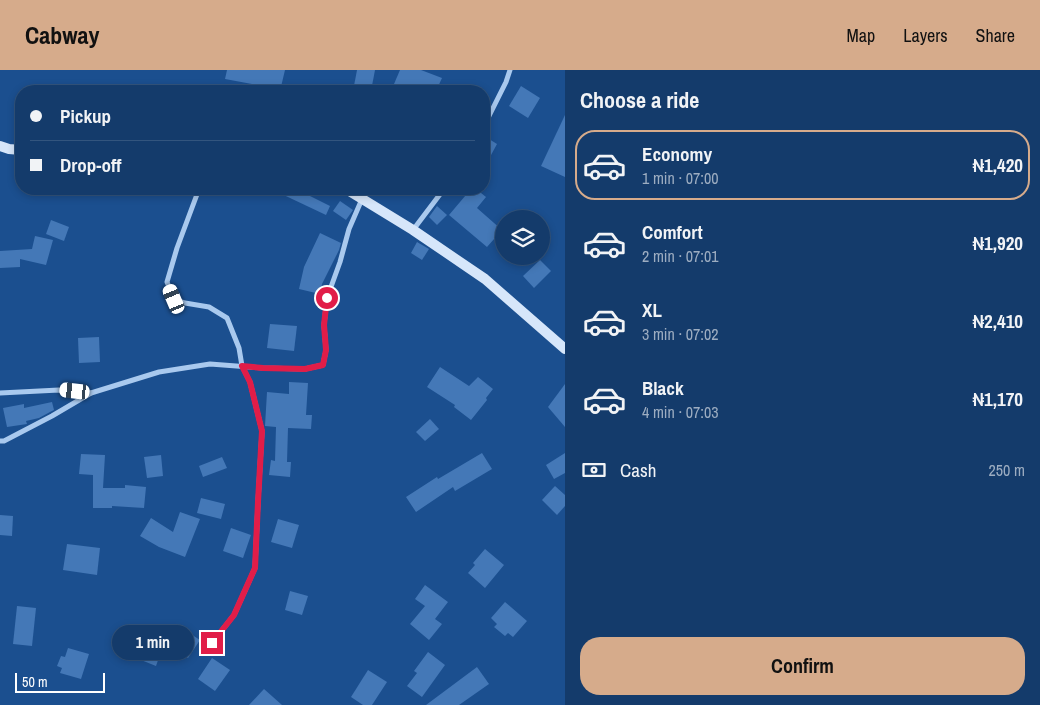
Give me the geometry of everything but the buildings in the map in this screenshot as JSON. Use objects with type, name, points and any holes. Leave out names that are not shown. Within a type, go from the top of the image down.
[{"type":"street","points":[[490,114],[510,70]]},
{"type":"street","points":[[0,146],[15,150]]},
{"type":"street","points":[[197,195],[177,248],[167,282],[174,299],[185,303],[210,307],[227,318],[239,348],[242,366],[250,382],[262,431],[255,568],[234,615],[212,643]]},
{"type":"street","points":[[356,195],[412,230],[485,280],[565,349]]},
{"type":"street","points":[[412,230],[439,195]]},
{"type":"street","points":[[0,441],[12,437],[91,393],[159,372],[210,364],[305,369],[323,365],[326,350],[324,325],[327,298],[349,229],[362,199]]},
{"type":"street","points":[[0,393],[59,390],[91,393]]},
{"type":"route","points":[[212,643],[234,615],[255,568],[262,431],[250,382],[242,366],[305,369],[323,365],[326,350],[324,325],[327,298]]}]
